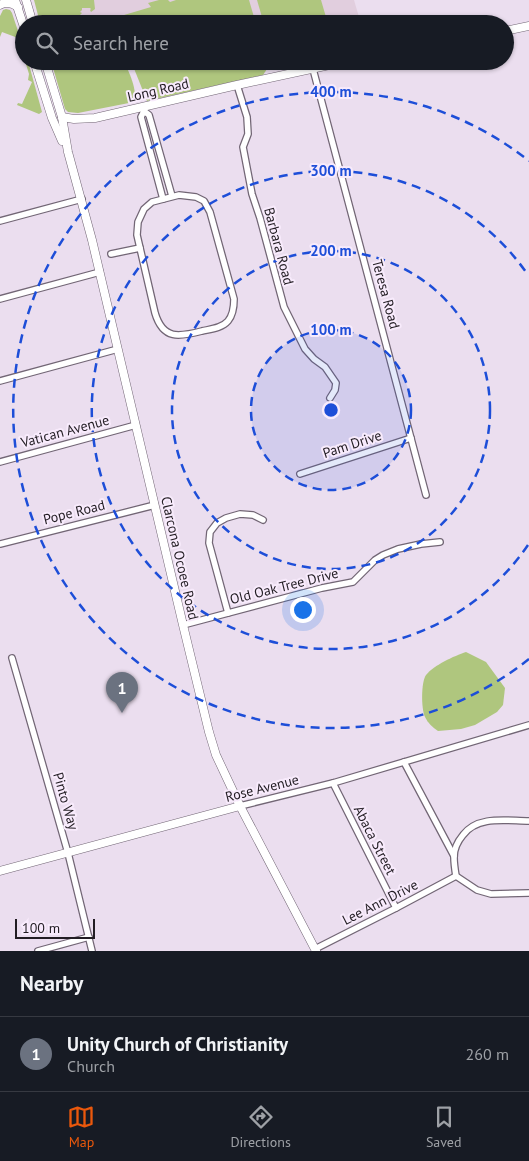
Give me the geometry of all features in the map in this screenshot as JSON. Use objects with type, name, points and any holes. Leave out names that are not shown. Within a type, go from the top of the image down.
[{"type":"main road","points":[[26,0],[30,15]]},
{"type":"main road","points":[[0,5],[7,3],[16,4]]},
{"type":"main road","points":[[514,29],[529,26]]},
{"type":"main road","name":"Clarcona Ocoee Road","points":[[37,70],[52,118],[68,152]]},
{"type":"main road","name":"Clarcona Ocoee Road","points":[[47,70],[62,117],[68,152],[100,272],[154,505],[216,755],[240,806],[315,950]]},
{"type":"main road","name":"Long Road","points":[[62,117],[74,119],[95,118],[143,109],[237,85],[308,70]]},
{"type":"main road","points":[[40,79],[55,110],[62,117]]},
{"type":"main road","name":"Rose Avenue","points":[[0,871],[240,806]]},
{"type":"street","name":"Teresa Road","points":[[313,70],[426,495]]},
{"type":"street","name":"Barbara Road","points":[[237,85],[247,117],[248,134],[243,147],[252,194],[279,292],[305,349],[325,367],[336,383],[335,390],[330,398]]},
{"type":"street","points":[[143,109],[149,115],[172,196]]},
{"type":"street","points":[[143,109],[141,117],[163,198]]},
{"type":"street","points":[[188,195],[204,201],[210,212],[234,298],[234,308],[228,321],[217,328],[184,336],[170,334],[158,322],[154,313],[137,235],[138,222],[144,209],[152,202],[172,196],[188,195]]},
{"type":"street","points":[[0,221],[82,199]]},
{"type":"street","points":[[111,254],[140,248]]},
{"type":"street","points":[[0,299],[100,272]]},
{"type":"street","points":[[0,381],[118,349]]},
{"type":"street","name":"Vatican Avenue","points":[[0,462],[136,425]]},
{"type":"street","name":"Pam Drive","points":[[300,474],[411,438]]},
{"type":"street","name":"Pope Road","points":[[0,544],[154,505]]},
{"type":"street","points":[[228,613],[209,543],[210,532],[217,523],[240,514],[253,515],[263,520]]},
{"type":"street","name":"Old Oak Tree Drive","points":[[183,625],[322,588],[354,582],[375,560],[384,555],[398,549],[440,542]]},
{"type":"street","name":"Pinto Way","points":[[12,658],[68,853],[92,951]]},
{"type":"street","name":"Rose Avenue","points":[[240,806],[333,784],[529,725]]},
{"type":"street","points":[[404,762],[454,856]]},
{"type":"street","name":"Abaca Street","points":[[333,784],[396,908]]},
{"type":"street","points":[[529,821],[489,821],[478,823],[467,830],[458,841],[454,856],[456,876],[477,890],[491,894],[529,893]]},
{"type":"street","name":"Lee Ann Drive","points":[[315,950],[456,876]]},
{"type":"street","points":[[38,951],[89,937]]},
{"type":"shaded area","points":[[36,0],[354,0],[358,15],[40,15]]},
{"type":"green space","points":[[34,0],[94,0],[95,9],[91,12],[90,8],[82,8],[80,15],[38,15]]},
{"type":"green space","points":[[159,0],[168,0],[170,2],[176,0],[249,0],[253,15],[124,15],[151,7],[148,3]]},
{"type":"green space","points":[[257,0],[321,0],[325,15],[261,15]]},
{"type":"green space","points":[[3,10],[10,10],[12,13],[15,22],[15,37],[2,32],[0,37],[0,16]]},
{"type":"green space","points":[[28,70],[30,70],[42,112],[39,114],[17,105],[18,103],[22,104],[32,82],[28,80]]},
{"type":"green space","points":[[54,70],[128,70],[134,87],[134,102],[78,113],[68,112],[65,109]]},
{"type":"green space","points":[[135,70],[266,70],[263,75],[147,101]]},
{"type":"green space","points":[[466,652],[486,662],[505,688],[503,705],[497,712],[475,725],[461,729],[438,731],[425,717],[422,696],[424,678],[439,664]]},
{"type":"place","name":"Unity Church of Christianity","points":[[122,713]]}]
